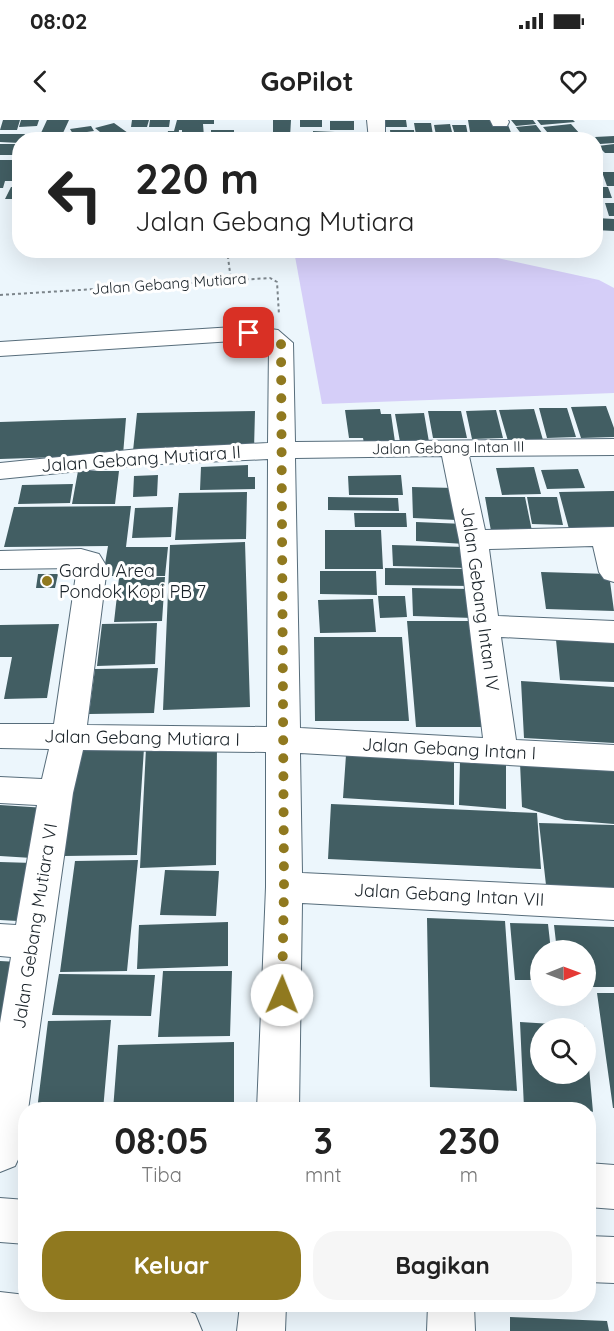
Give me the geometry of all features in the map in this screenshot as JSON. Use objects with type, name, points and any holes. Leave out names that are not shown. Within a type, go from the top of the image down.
[{"type":"street","points":[[0,349],[249,333],[270,335],[281,343],[284,887],[278,1102]]},
{"type":"street","name":"Jalan Gebang Intan III","points":[[282,451],[614,447]]},
{"type":"street","name":"Jalan Gebang Intan IV","points":[[454,448],[473,540],[501,752]]},
{"type":"street","name":"Jalan Gebang Mutiara II","points":[[1,473],[157,456],[282,451]]},
{"type":"street","points":[[473,540],[610,536],[614,572]]},
{"type":"street","name":"Jalan Gebang Mutiara VI","points":[[0,560],[81,558],[89,561],[92,567],[69,737],[16,941],[0,1151]]},
{"type":"street","points":[[486,626],[614,632]]},
{"type":"street","name":"Jalan Gebang Mutiara I","points":[[0,736],[283,740]]},
{"type":"street","name":"Jalan Gebang Intan I","points":[[283,740],[614,758]]},
{"type":"street","points":[[0,790],[56,793]]},
{"type":"street","name":"Jalan Gebang Intan VII","points":[[284,887],[614,904]]},
{"type":"street","points":[[596,1186],[614,1187]]},
{"type":"street","points":[[0,1220],[18,1221]]},
{"type":"street","points":[[596,1259],[614,1260]]},
{"type":"street","points":[[261,1331],[262,1312]]},
{"type":"street","points":[[451,1312],[451,1331]]},
{"type":"street","points":[[0,1316],[178,1331]]},
{"type":"path","points":[[227,258],[231,280]]},
{"type":"path","name":"Jalan Gebang Mutiara","points":[[0,295],[270,278],[277,282],[281,343]]},
{"type":"shaded area","points":[[295,258],[497,258],[599,280],[614,288],[614,393],[322,404]]},
{"type":"building","points":[[3,120],[20,120],[17,130],[0,130]]},
{"type":"building","points":[[21,120],[39,120],[37,126],[19,127]]},
{"type":"building","points":[[47,120],[69,120],[63,132],[41,132]]},
{"type":"building","points":[[132,120],[149,120],[147,127],[131,127]]},
{"type":"building","points":[[150,120],[170,120],[169,127],[149,127]]},
{"type":"building","points":[[177,120],[214,120],[214,124],[203,124],[204,132],[179,130],[179,132],[168,132],[174,131]]},
{"type":"building","points":[[273,120],[291,120],[290,132],[273,132]]},
{"type":"building","points":[[300,120],[322,120],[322,127],[300,127]]},
{"type":"building","points":[[384,120],[406,120],[407,127],[385,127]]},
{"type":"building","points":[[468,120],[493,120],[495,125],[508,125],[511,132],[492,132],[470,132]]},
{"type":"building","points":[[511,120],[533,120],[536,124],[516,126]]},
{"type":"building","points":[[537,120],[573,120],[575,122],[541,125]]},
{"type":"building","points":[[330,121],[354,121],[354,130],[330,130]]},
{"type":"building","points":[[114,123],[127,132],[100,132],[95,128]]},
{"type":"building","points":[[414,123],[431,123],[432,132],[416,132]]},
{"type":"building","points":[[450,124],[452,132],[435,132],[434,125]]},
{"type":"building","points":[[571,124],[578,132],[547,132],[543,127]]},
{"type":"building","points":[[452,125],[466,125],[467,132],[454,132]]},
{"type":"building","points":[[536,125],[541,132],[520,132],[516,127]]},
{"type":"building","points":[[91,126],[94,131],[72,132],[70,129]]},
{"type":"building","points":[[211,130],[234,130],[234,132],[211,132]]},
{"type":"building","points":[[390,130],[414,130],[414,132],[390,132]]},
{"type":"building","points":[[0,134],[12,134],[12,143],[0,142]]},
{"type":"building","points":[[614,136],[614,143],[603,144],[603,137]]},
{"type":"building","points":[[0,144],[12,144],[12,155],[0,155]]},
{"type":"building","points":[[614,144],[614,153],[605,153],[603,145]]},
{"type":"building","points":[[0,160],[12,160],[12,181],[5,181],[3,188],[0,188]]},
{"type":"building","points":[[603,172],[614,172],[614,186],[607,186]]},
{"type":"building","points":[[11,187],[12,187],[12,199],[5,199]]},
{"type":"building","points":[[603,187],[608,187],[612,198],[603,198]]},
{"type":"building","points":[[605,203],[614,203],[614,216],[609,216]]},
{"type":"building","points":[[603,218],[614,219],[614,231],[603,230]]},
{"type":"building","points":[[606,406],[614,428],[614,437],[581,438],[571,407]]},
{"type":"building","points":[[539,408],[567,408],[576,437],[547,438]]},
{"type":"building","points":[[380,409],[381,414],[391,414],[395,442],[364,443],[363,438],[349,438],[345,410]]},
{"type":"building","points":[[534,409],[543,440],[508,441],[499,410]]},
{"type":"building","points":[[496,410],[503,438],[472,439],[466,411]]},
{"type":"building","points":[[255,411],[254,449],[133,451],[137,413]]},
{"type":"building","points":[[428,411],[461,411],[467,438],[433,438]]},
{"type":"building","points":[[424,413],[429,442],[400,442],[395,414]]},
{"type":"building","points":[[126,418],[123,455],[0,459],[0,422]]},
{"type":"building","points":[[248,465],[248,477],[255,477],[255,489],[200,490],[201,467]]},
{"type":"building","points":[[534,467],[541,494],[502,495],[496,468]]},
{"type":"building","points":[[578,469],[585,488],[547,489],[541,470]]},
{"type":"building","points":[[78,471],[119,471],[115,504],[72,504]]},
{"type":"building","points":[[158,475],[157,496],[133,497],[134,476]]},
{"type":"building","points":[[401,475],[403,495],[349,495],[348,476]]},
{"type":"building","points":[[73,484],[70,503],[18,504],[22,485]]},
{"type":"building","points":[[412,487],[455,488],[457,520],[413,518]]},
{"type":"building","points":[[614,491],[614,529],[569,529],[559,492]]},
{"type":"building","points":[[247,492],[246,539],[175,540],[179,493]]},
{"type":"building","points":[[328,497],[398,498],[399,511],[328,510]]},
{"type":"building","points":[[485,497],[525,497],[532,531],[491,531]]},
{"type":"building","points":[[527,497],[557,497],[563,525],[532,524]]},
{"type":"building","points":[[131,506],[126,547],[168,547],[165,576],[103,576],[108,546],[4,547],[14,507]]},
{"type":"building","points":[[173,507],[171,537],[132,538],[135,508]]},
{"type":"building","points":[[354,513],[406,513],[407,527],[355,527]]},
{"type":"building","points":[[416,522],[465,524],[465,544],[416,541]]},
{"type":"building","points":[[325,530],[381,530],[383,569],[325,569]]},
{"type":"building","points":[[245,542],[250,707],[163,710],[170,545]]},
{"type":"building","points":[[392,545],[465,547],[467,568],[393,566]]},
{"type":"building","points":[[385,568],[470,569],[472,586],[385,585]]},
{"type":"building","points":[[320,571],[376,571],[377,595],[320,594]]},
{"type":"building","points":[[541,572],[609,574],[614,611],[546,609]]},
{"type":"building","name":"Gardu Area Pondok Kopi PB 7","points":[[38,574],[58,574],[55,588],[36,588]]},
{"type":"building","points":[[165,577],[162,621],[114,622],[119,578]]},
{"type":"building","points":[[412,588],[471,589],[473,618],[413,616]]},
{"type":"building","points":[[378,596],[405,596],[407,617],[380,618]]},
{"type":"building","points":[[373,599],[376,632],[320,633],[318,600]]},
{"type":"building","points":[[407,621],[477,621],[492,727],[416,727]]},
{"type":"building","points":[[157,623],[155,664],[97,666],[102,624]]},
{"type":"building","points":[[59,624],[47,698],[4,699],[12,657],[0,657],[0,625]]},
{"type":"building","points":[[314,637],[402,637],[409,721],[315,721]]},
{"type":"building","points":[[556,640],[614,643],[614,682],[560,680]]},
{"type":"building","points":[[158,668],[154,713],[89,714],[95,669]]},
{"type":"building","points":[[521,681],[614,687],[614,743],[524,738]]},
{"type":"building","points":[[217,745],[216,865],[140,868],[146,748]]},
{"type":"building","points":[[144,748],[137,855],[64,856],[77,749]]},
{"type":"building","points":[[346,755],[454,761],[454,805],[343,798]]},
{"type":"building","points":[[460,761],[506,764],[506,809],[459,805]]},
{"type":"building","points":[[520,763],[614,770],[614,824],[565,820],[522,807]]},
{"type":"building","points":[[331,804],[537,813],[541,869],[328,859]]},
{"type":"building","points":[[0,805],[46,808],[32,858],[0,856]]},
{"type":"building","points":[[539,823],[614,825],[614,888],[546,885]]},
{"type":"building","points":[[138,860],[127,971],[60,972],[75,861]]},
{"type":"building","points":[[0,862],[33,863],[18,921],[0,920]]},
{"type":"building","points":[[165,870],[219,871],[216,916],[160,915]]},
{"type":"building","points":[[427,918],[505,921],[517,1091],[430,1087]]},
{"type":"building","points":[[228,922],[228,966],[137,969],[139,925]]},
{"type":"building","points":[[510,923],[548,924],[550,940],[530,940],[530,980],[515,980]]},
{"type":"building","points":[[554,925],[614,927],[614,987],[596,987],[596,940],[556,940]]},
{"type":"building","points":[[0,961],[19,962],[0,1034]]},
{"type":"building","points":[[163,971],[232,971],[230,1036],[158,1037]]},
{"type":"building","points":[[59,974],[155,975],[151,1016],[52,1015]]},
{"type":"building","points":[[597,993],[614,993],[614,1108],[613,1108]]},
{"type":"building","points":[[111,1020],[104,1102],[38,1102],[48,1021]]},
{"type":"building","points":[[520,1022],[530,1023],[530,1084],[590,1084],[592,1102],[524,1102]]},
{"type":"building","points":[[234,1042],[234,1102],[114,1102],[118,1045]]},
{"type":"building","points":[[510,1317],[607,1321],[609,1331],[510,1331]]},
{"type":"place","name":"Gardu Area Pondok Kopi PB 7","points":[[47,581]]},
{"type":"route","points":[[249,333],[270,335],[281,343],[284,887],[282,995]]}]
